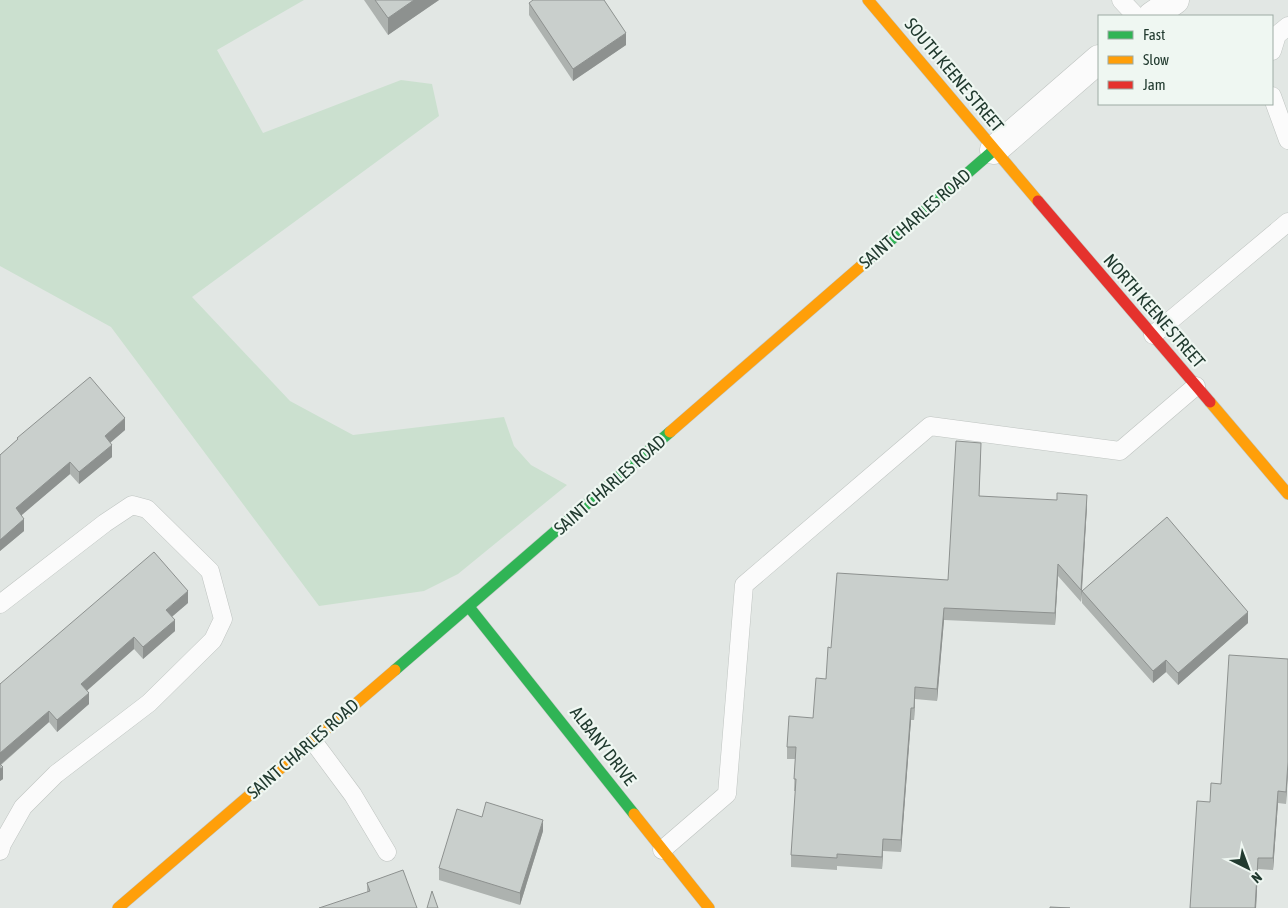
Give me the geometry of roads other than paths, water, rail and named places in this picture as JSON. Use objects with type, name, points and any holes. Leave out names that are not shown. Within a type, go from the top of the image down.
[{"type":"street","name":"SOUTH KEENE STREET","points":[[868,0],[994,150]]},
{"type":"street","points":[[1154,15],[1176,0]]},
{"type":"street","name":"SAINT CHARLES ROAD","points":[[125,906],[1098,60]]},
{"type":"street","name":"NORTH KEENE STREET","points":[[994,150],[1288,494]]},
{"type":"street","name":"ALBANY DRIVE","points":[[470,607],[709,908]]},
{"type":"lane","points":[[1121,0],[1135,15]]},
{"type":"lane","points":[[1273,48],[1277,35],[1288,26]]},
{"type":"lane","points":[[1273,99],[1288,140]]},
{"type":"lane","points":[[1153,335],[1288,222]]},
{"type":"lane","points":[[662,850],[727,794],[744,585],[930,426],[1120,450],[1196,386]]},
{"type":"lane","points":[[0,604],[105,523],[132,505],[147,509],[210,571],[223,619],[213,640],[149,703],[56,774],[23,807],[0,851]]},
{"type":"lane","points":[[313,741],[353,795],[387,852]]}]
